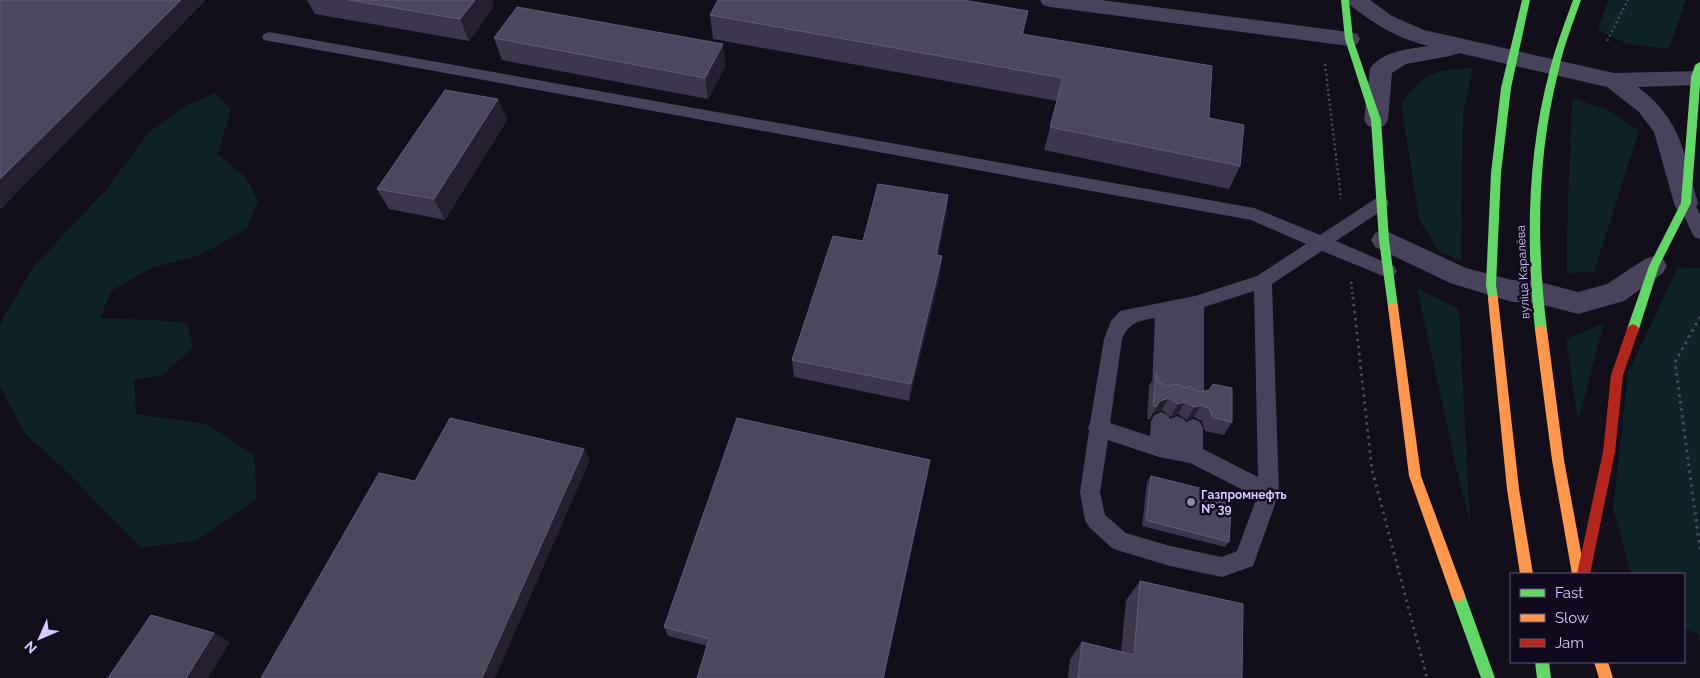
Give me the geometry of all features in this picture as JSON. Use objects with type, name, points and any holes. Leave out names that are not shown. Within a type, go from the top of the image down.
[{"type":"main road","points":[[1345,0],[1348,39],[1376,120],[1384,240],[1415,476],[1488,678]]},
{"type":"main road","points":[[1526,0],[1506,88],[1496,174],[1492,285],[1514,490],[1527,573]]},
{"type":"main road","name":"вуліца Каралёва","points":[[1577,0],[1554,68],[1538,145],[1533,210],[1536,292],[1558,460],[1579,573]]},
{"type":"main road","points":[[1583,573],[1609,452],[1617,375],[1654,266],[1693,205],[1698,71]]},
{"type":"main road","points":[[1542,663],[1544,678]]},
{"type":"main road","points":[[1601,663],[1606,678]]},
{"type":"street","points":[[1050,0],[1348,39]]},
{"type":"street","points":[[1357,0],[1384,21],[1418,36],[1614,81],[1698,71]]},
{"type":"street","points":[[1376,120],[1381,69],[1400,58],[1461,47]]},
{"type":"street","points":[[1614,81],[1648,106],[1665,130],[1693,205]]},
{"type":"street","points":[[1384,240],[1458,276],[1512,291],[1536,292],[1578,303],[1615,293],[1654,266]]},
{"type":"lane","points":[[268,37],[1254,214],[1388,271]]},
{"type":"lane","points":[[1263,281],[1269,493],[1245,559],[1222,566],[1170,556],[1120,541],[1096,520],[1090,492],[1098,428],[1113,339],[1118,326],[1127,316],[1180,306],[1263,281],[1381,203]]},
{"type":"lane","points":[[1693,205],[1700,232]]},
{"type":"lane","points":[[1180,306],[1177,392],[1180,306]]},
{"type":"lane","points":[[1176,451],[1177,425]]},
{"type":"lane","points":[[1176,451],[1177,425]]},
{"type":"lane","points":[[1098,428],[1176,451],[1269,493]]},
{"type":"path","points":[[1608,41],[1628,0]]},
{"type":"path","points":[[1322,35],[1345,228]]},
{"type":"path","points":[[1348,253],[1372,470],[1428,678]]},
{"type":"path","points":[[1700,317],[1675,362],[1700,550]]},
{"type":"green space","points":[[1608,0],[1686,0],[1669,49],[1628,44],[1598,30]]},
{"type":"green space","points":[[1473,68],[1463,115],[1461,261],[1439,251],[1419,220],[1401,102],[1410,91],[1432,74]]},
{"type":"green space","points":[[215,93],[231,109],[218,154],[245,177],[258,200],[247,229],[198,256],[151,268],[111,291],[100,318],[187,323],[193,347],[163,375],[134,380],[136,414],[207,424],[254,455],[257,499],[197,540],[141,548],[65,470],[24,433],[0,386],[0,324],[34,266],[104,192],[149,132],[187,105]]},
{"type":"green space","points":[[1572,98],[1608,110],[1639,131],[1594,272],[1567,273]]},
{"type":"green space","points":[[1678,267],[1700,268],[1700,643],[1697,633],[1685,629],[1685,573],[1631,573],[1613,508],[1628,373]]},
{"type":"green space","points":[[1417,288],[1459,309],[1470,522],[1456,467]]},
{"type":"green space","points":[[1604,323],[1578,422],[1566,339]]},
{"type":"building","points":[[0,0],[181,0],[0,179]]},
{"type":"building","points":[[349,0],[475,0],[460,19]]},
{"type":"building","points":[[718,0],[963,0],[1028,11],[1022,34],[1212,66],[1209,118],[1244,125],[1240,166],[1050,127],[1063,78],[710,15]]},
{"type":"building","points":[[517,7],[723,44],[705,78],[494,38]]},
{"type":"building","points":[[445,90],[498,99],[434,199],[377,189]]},
{"type":"building","points":[[878,184],[948,195],[936,255],[942,256],[911,384],[792,360],[833,236],[863,241]]},
{"type":"building","points":[[1156,373],[1160,383],[1168,386],[1176,384],[1185,388],[1191,386],[1194,390],[1201,392],[1209,390],[1213,384],[1232,388],[1232,422],[1213,418],[1210,409],[1201,405],[1194,407],[1185,402],[1178,404],[1169,398],[1160,401],[1156,407],[1153,406]]},
{"type":"building","points":[[450,418],[584,449],[482,678],[261,678],[379,473],[415,481]]},
{"type":"building","points":[[737,418],[930,460],[883,678],[697,678],[709,639],[664,627]]},
{"type":"building","points":[[1151,476],[1232,496],[1229,542],[1146,520]]},
{"type":"building","points":[[1140,581],[1243,604],[1242,678],[1078,678],[1082,642],[1134,655]]},
{"type":"building","points":[[151,615],[214,633],[186,678],[108,678]]},
{"type":"traffic: fast","points":[[1345,0],[1349,39],[1376,120],[1384,240],[1393,307]]},
{"type":"traffic: fast","points":[[1493,299],[1491,285],[1496,173],[1506,88],[1526,0]]},
{"type":"traffic: fast","points":[[1541,330],[1537,297],[1534,231],[1537,166],[1541,134],[1554,69],[1577,0]]},
{"type":"traffic: fast","points":[[1633,329],[1654,266],[1686,203],[1696,77],[1700,65]]},
{"type":"traffic: fast","points":[[1458,595],[1488,678]]},
{"type":"traffic: fast","points":[[1542,663],[1544,678]]},
{"type":"traffic: slow","points":[[1493,299],[1513,489],[1527,573]]},
{"type":"traffic: slow","points":[[1393,307],[1415,476],[1458,595]]},
{"type":"traffic: slow","points":[[1541,330],[1558,460],[1579,573]]},
{"type":"traffic: slow","points":[[1601,663],[1606,678]]},
{"type":"traffic: jam","points":[[1583,573],[1609,452],[1617,375],[1633,329]]},
{"type":"place","name":"Газпромнефть № 39","points":[[1191,502]]}]
